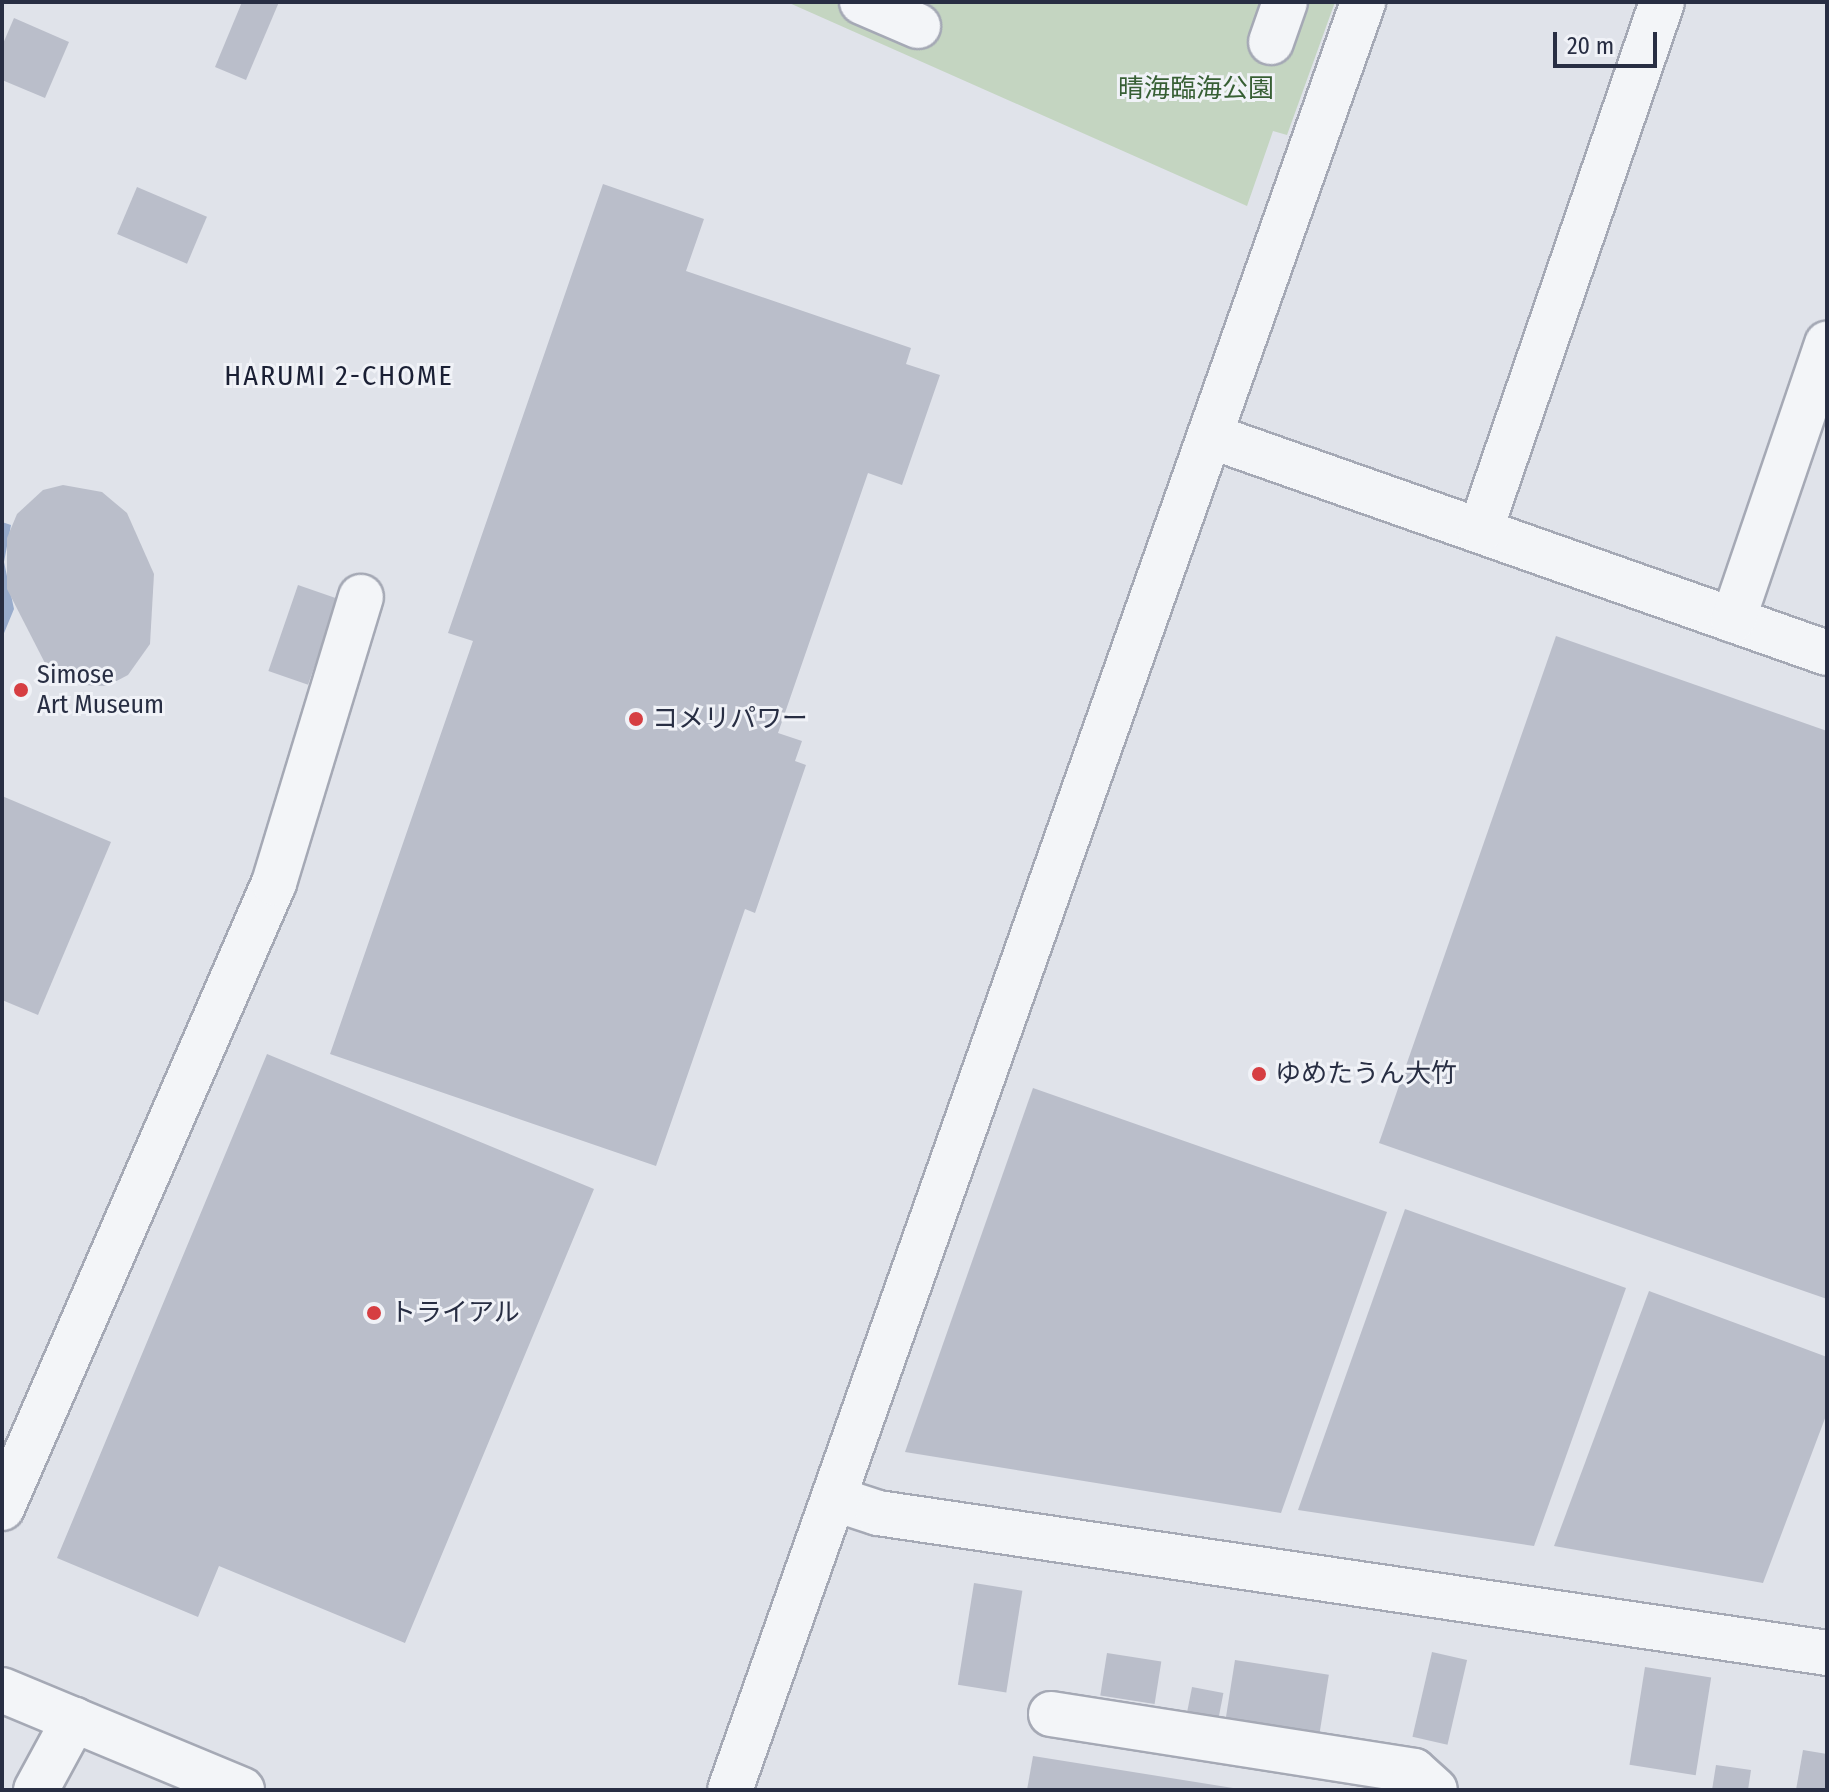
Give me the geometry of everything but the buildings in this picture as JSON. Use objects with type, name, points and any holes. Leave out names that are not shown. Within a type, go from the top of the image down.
[{"type":"street","points":[[862,2],[918,26]]},
{"type":"street","points":[[730,1790],[1363,2]]},
{"type":"street","points":[[1480,531],[1662,2]]},
{"type":"street","points":[[1733,620],[1827,344]]},
{"type":"street","points":[[1210,436],[1827,653]]},
{"type":"street","points":[[2,1508],[274,883],[361,597]]},
{"type":"street","points":[[835,1499],[878,1513],[1827,1653]]},
{"type":"street","points":[[2,1690],[242,1790]]},
{"type":"street","points":[[1051,1714],[1414,1771],[1435,1790]]},
{"type":"street","points":[[36,1790],[74,1720]]},
{"type":"green space","name":"晴海臨海公園","points":[[787,2],[1335,2],[1287,135],[1273,131],[1247,206]]},
{"type":"water","points":[[2,522],[11,525],[4,562],[14,609],[2,638]]},
{"type":"place","name":"Simose Art Museum","points":[[21,690]]},
{"type":"place","name":"コメリパワー","points":[[636,719]]},
{"type":"place","name":"ゆめたうん大竹","points":[[1259,1074]]},
{"type":"place","name":"トライアル","points":[[374,1313]]},
{"type":"district","name":"HARUMI 2-CHOME","points":[[339,376]]}]
